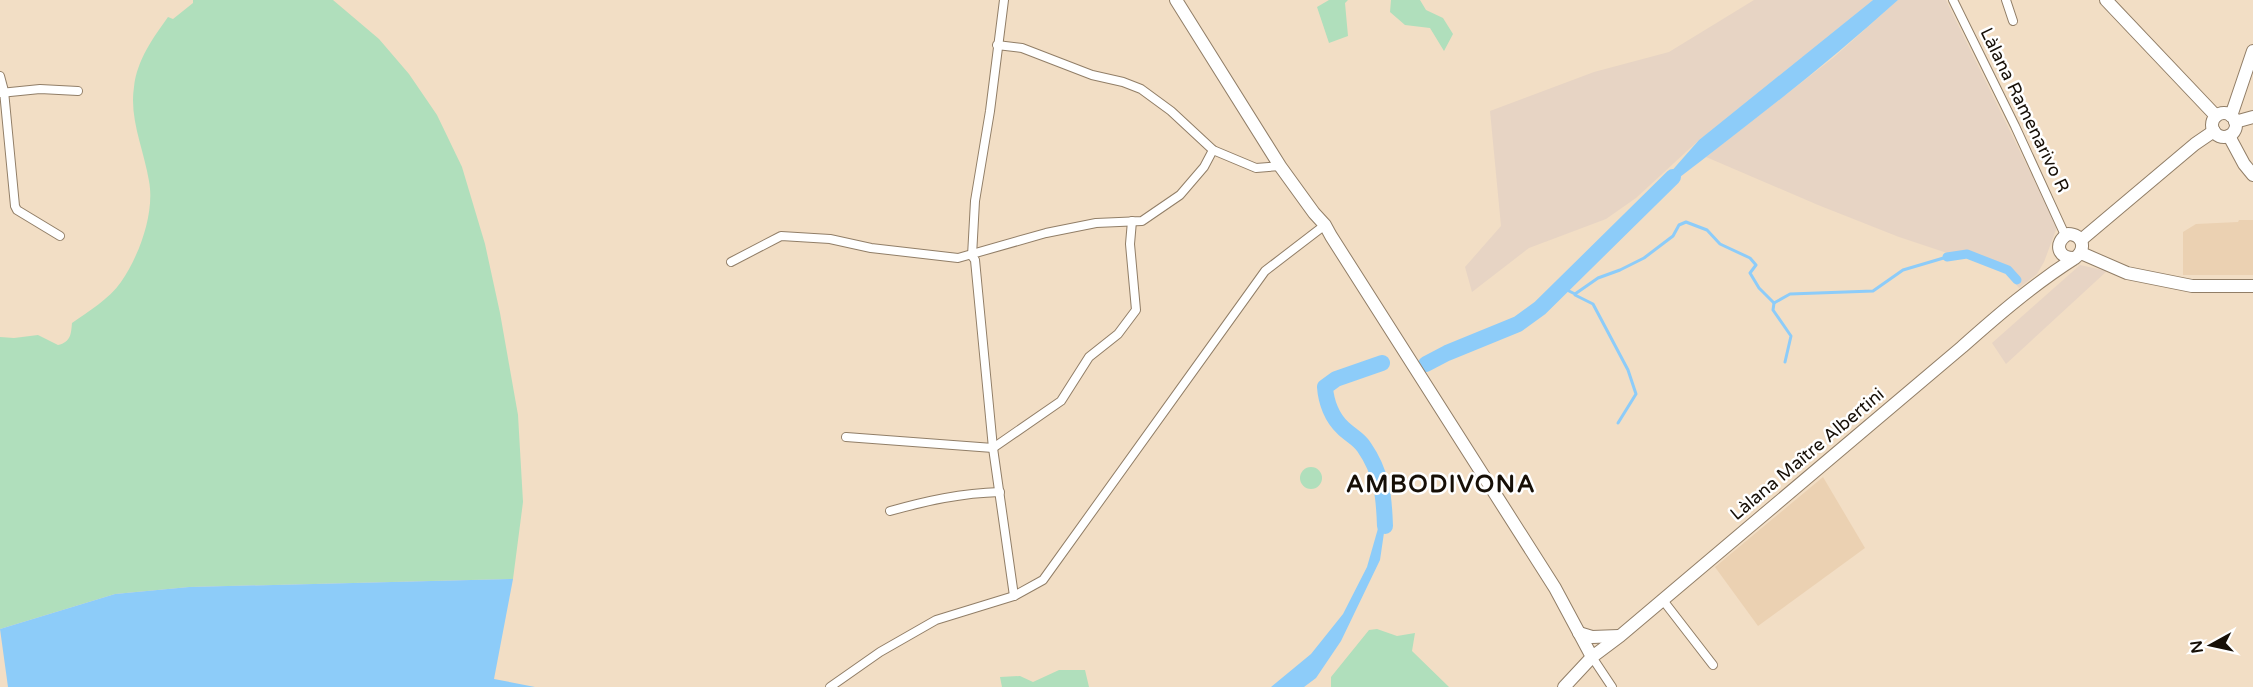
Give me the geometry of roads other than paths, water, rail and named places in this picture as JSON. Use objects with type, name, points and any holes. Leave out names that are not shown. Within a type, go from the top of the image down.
[{"type":"main road","points":[[1176,0],[1280,166],[1331,236],[1464,453],[1555,588],[1592,657]]},
{"type":"main road","points":[[2106,0],[2216,116]]},
{"type":"main road","points":[[2253,51],[2233,119],[2234,133],[2229,136],[2220,136],[2214,131],[2212,121],[2221,114],[2233,119],[2253,117]]},
{"type":"main road","name":"Làlana Maître Albertini","points":[[1564,687],[1592,657],[1620,636],[2079,250],[2195,144],[2214,131]]},
{"type":"main road","points":[[2229,136],[2253,175]]},
{"type":"main road","points":[[2065,235],[2076,235],[2079,250],[2064,257],[2059,252],[2060,239],[2065,235]]},
{"type":"main road","points":[[2079,250],[2127,273],[2192,286],[2253,286]]},
{"type":"main road","name":"Làlana Maître Albertini","points":[[2045,277],[2059,252]]},
{"type":"main road","points":[[1580,633],[1592,637],[1620,636]]},
{"type":"street","points":[[1004,0],[990,111],[975,201],[972,256],[975,260],[993,448],[1014,596]]},
{"type":"street","name":"Làlana Ramenarivo R","points":[[1953,0],[2065,235]]},
{"type":"street","points":[[2006,0],[2013,21]]},
{"type":"street","points":[[997,45],[1022,48],[1092,75],[1141,89],[1171,111],[1213,150],[1256,168],[1280,166]]},
{"type":"street","points":[[0,76],[15,206],[17,210],[60,236]]},
{"type":"street","points":[[2,92],[40,89],[78,91]]},
{"type":"street","points":[[731,262],[781,236],[830,239],[872,248],[958,258],[972,256],[1046,233],[1096,223],[1142,221],[1180,195],[1204,167],[1213,150]]},
{"type":"street","points":[[846,437],[993,448],[1061,401],[1089,357],[1118,334],[1136,310],[1130,244],[1132,221]]},
{"type":"street","points":[[830,687],[880,652],[936,620],[1014,596],[1042,579],[1265,271],[1323,227]]},
{"type":"street","points":[[890,511],[933,499],[999,492]]},
{"type":"street","points":[[1662,600],[1713,664]]},
{"type":"street","points":[[1592,657],[1612,687]]},
{"type":"water","points":[[1873,0],[1898,0],[1817,70],[1676,180],[1669,174],[1699,140]]},
{"type":"water","points":[[1379,525],[1385,526],[1380,560],[1341,641],[1316,678],[1304,687],[1271,687],[1311,654],[1343,614],[1367,567]]},
{"type":"water","points":[[513,579],[494,679],[535,687],[8,687],[0,629],[115,594],[189,587]]},
{"type":"waterway","points":[[1426,364],[1518,324],[1540,308],[1673,177]]},
{"type":"waterway","points":[[1561,287],[1575,294],[1598,278],[1644,258],[1673,236],[1679,225],[1686,222],[1707,230],[1720,244],[1750,258],[1756,265],[1750,273],[1759,288],[1774,303],[1773,310],[1791,336],[1785,362]]},
{"type":"waterway","points":[[1947,257],[1967,254],[2008,270],[2017,280]]},
{"type":"waterway","points":[[1774,303],[1790,294],[1873,291],[1903,270],[1947,257]]},
{"type":"waterway","points":[[1575,295],[1593,304],[1628,370],[1636,394],[1618,423]]},
{"type":"waterway","points":[[1382,363],[1336,379],[1325,387],[1333,415],[1343,428],[1362,444],[1375,466],[1383,495],[1385,526]]},
{"type":"district","name":"AMBODIVONA","points":[[1441,484]]}]
